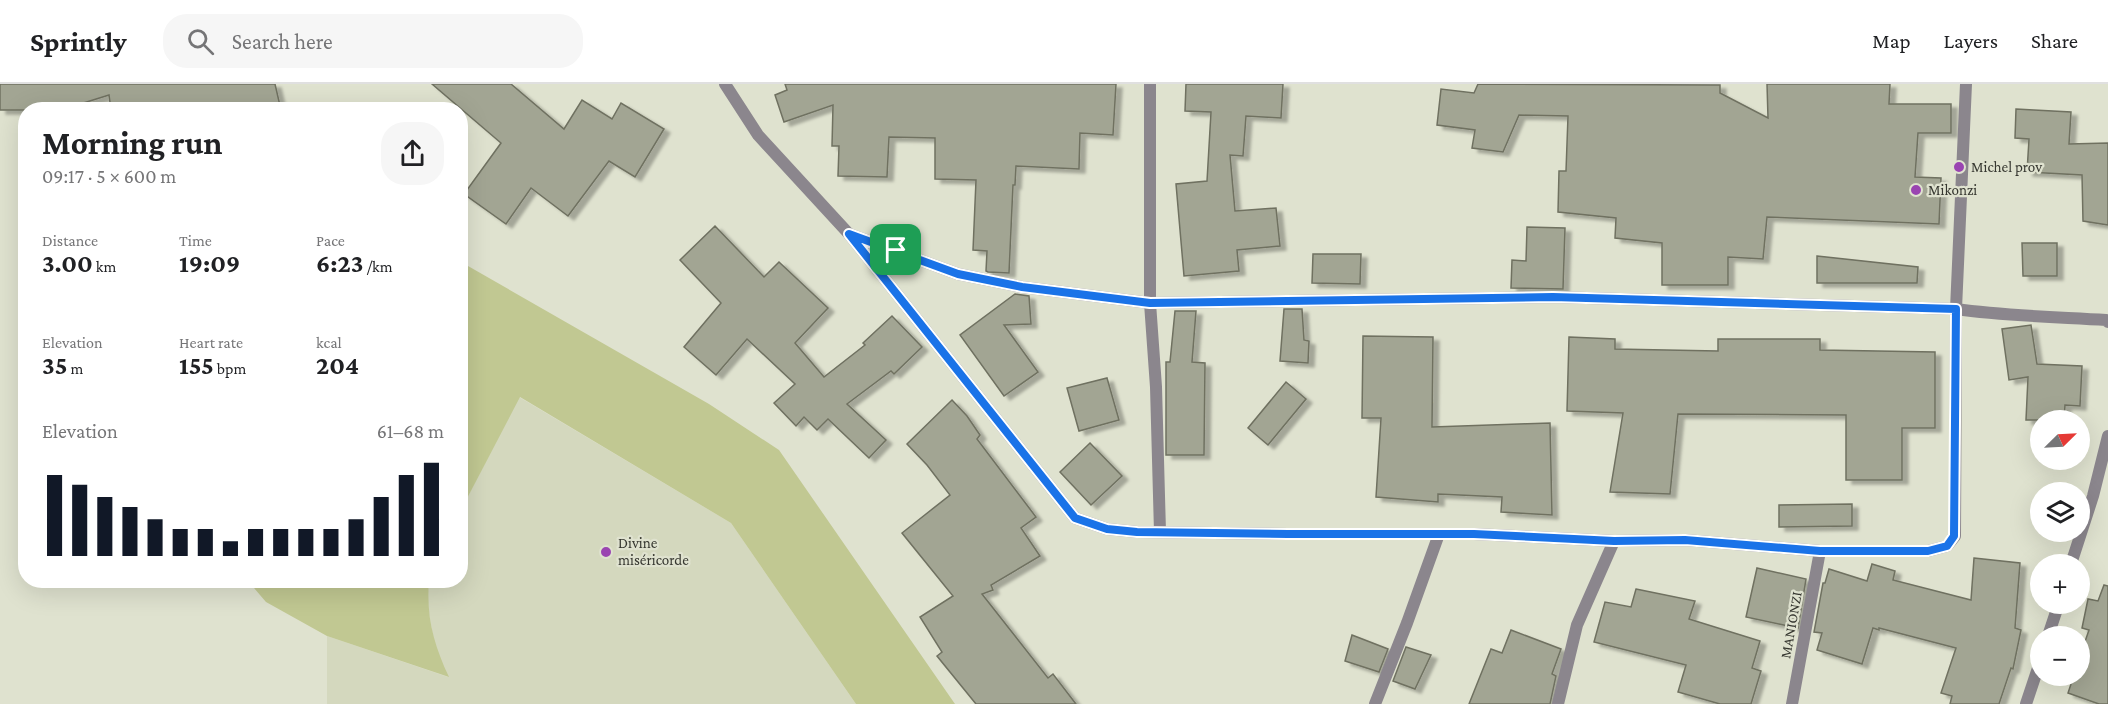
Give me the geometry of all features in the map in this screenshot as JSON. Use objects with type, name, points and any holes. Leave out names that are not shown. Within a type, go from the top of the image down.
[{"type":"street","points":[[725,84],[758,135],[849,234],[1075,518],[1107,529],[1160,532],[1474,534],[1614,541],[1685,540],[1820,551],[1928,551],[1947,546],[1954,536],[1956,309],[1966,84]]},
{"type":"street","points":[[1150,84],[1150,303],[1156,387],[1160,532]]},
{"type":"street","points":[[849,234],[958,274],[1022,287],[1150,303],[1553,297],[1956,309],[1993,315],[2066,317],[2108,322]]},
{"type":"street","points":[[2074,554],[2108,436]]},
{"type":"street","points":[[1375,704],[1439,534]]},
{"type":"street","points":[[1558,704],[1577,625],[1614,541]]},
{"type":"street","name":"MANIONZI","points":[[1792,704],[1820,551]]},
{"type":"street","points":[[2026,704],[2032,686]]},
{"type":"shaded area","name":"Divine miséricorde","points":[[519,397],[731,523],[856,704],[327,704],[327,636],[448,677],[435,648],[427,601],[428,588],[468,588],[468,496]]},
{"type":"green space","points":[[468,266],[709,404],[779,450],[955,704],[856,704],[731,523],[520,397],[468,497]]},
{"type":"green space","points":[[254,588],[428,588],[432,630],[449,677],[327,636],[266,602]]},
{"type":"building","points":[[0,84],[275,84],[279,102],[110,102],[109,95],[87,102],[18,102],[18,110],[0,110]]},
{"type":"building","points":[[432,84],[511,84],[564,129],[582,100],[612,119],[621,103],[664,129],[635,177],[609,161],[568,216],[531,188],[506,224],[468,197],[468,188],[501,143],[468,115],[468,102],[453,102]]},
{"type":"building","points":[[785,84],[1116,84],[1113,135],[1080,133],[1079,169],[1016,166],[1009,273],[988,272],[986,271],[987,251],[973,250],[976,180],[935,179],[935,138],[889,137],[887,177],[838,176],[839,146],[832,146],[833,105],[784,122],[775,95],[787,90]]},
{"type":"building","points":[[1186,84],[1283,84],[1281,118],[1246,116],[1243,156],[1230,155],[1235,211],[1276,208],[1280,246],[1237,250],[1239,271],[1184,276],[1176,184],[1207,181],[1211,112],[1185,111]]},
{"type":"building","points":[[1478,84],[1720,85],[1720,93],[1768,118],[1767,84],[1890,84],[1889,104],[1951,104],[1951,133],[1918,133],[1915,177],[1941,178],[1939,224],[1767,217],[1763,259],[1728,257],[1728,285],[1662,285],[1662,243],[1615,238],[1616,218],[1558,212],[1559,171],[1566,171],[1568,116],[1519,115],[1503,152],[1472,148],[1475,130],[1437,125],[1441,89],[1474,93]]},
{"type":"building","points":[[2016,109],[2071,112],[2069,144],[2108,143],[2108,225],[2083,221],[2082,175],[2027,172],[2029,139],[2015,138]]},
{"type":"building","points":[[715,226],[764,277],[779,262],[828,308],[795,343],[824,377],[865,345],[863,343],[892,316],[922,347],[894,374],[891,371],[847,404],[886,440],[869,458],[828,419],[817,430],[804,417],[796,426],[774,403],[795,384],[747,339],[716,375],[684,347],[721,303],[680,260]]},
{"type":"building","points":[[1527,227],[1565,228],[1563,289],[1511,288],[1512,260],[1526,261]]},
{"type":"building","points":[[2022,243],[2057,243],[2057,276],[2023,276]]},
{"type":"building","points":[[1313,254],[1361,254],[1360,284],[1312,283]]},
{"type":"building","points":[[1817,256],[1918,267],[1917,283],[1817,283]]},
{"type":"building","points":[[1015,294],[1029,296],[1031,324],[1004,325],[1038,372],[1004,396],[960,335]]},
{"type":"building","points":[[1284,309],[1302,309],[1304,340],[1309,341],[1308,363],[1280,361]]},
{"type":"building","points":[[1175,311],[1196,311],[1192,362],[1205,363],[1204,455],[1166,455],[1166,362],[1170,362]]},
{"type":"building","points":[[2031,325],[2037,364],[2082,366],[2080,406],[2065,405],[2065,410],[2030,410],[2030,420],[2026,420],[2028,377],[2009,380],[2002,329]]},
{"type":"building","points":[[1363,336],[1433,337],[1432,427],[1550,423],[1552,515],[1501,512],[1502,497],[1438,494],[1438,502],[1376,497],[1381,418],[1362,418]]},
{"type":"building","points":[[1569,337],[1615,339],[1615,349],[1718,351],[1718,339],[1820,339],[1820,350],[1935,352],[1935,428],[1902,428],[1902,480],[1846,480],[1846,415],[1678,414],[1670,494],[1610,492],[1623,413],[1567,411]]},
{"type":"building","points":[[1107,378],[1119,420],[1079,431],[1067,388]]},
{"type":"building","points":[[1286,382],[1306,399],[1268,445],[1248,428]]},
{"type":"building","points":[[952,400],[967,416],[980,435],[977,439],[1036,517],[1021,528],[1040,556],[991,585],[993,590],[982,594],[1048,678],[1053,674],[1076,704],[976,704],[937,656],[942,652],[920,617],[953,596],[902,533],[950,495],[907,444]]},
{"type":"building","points":[[1090,443],[1122,476],[1091,505],[1060,472]]},
{"type":"building","points":[[1852,504],[1852,526],[1779,527],[1779,505]]},
{"type":"building","points":[[1974,558],[2020,563],[2015,628],[2021,630],[2013,669],[2011,668],[1999,704],[1950,704],[1952,696],[1941,693],[1956,648],[1873,628],[1862,664],[1817,650],[1822,633],[1814,632],[1823,583],[1825,583],[1829,569],[1867,581],[1872,564],[1895,571],[1893,580],[1971,600]]},
{"type":"building","points":[[1757,568],[1806,579],[1798,628],[1746,617]]},
{"type":"building","points":[[2104,585],[2108,586],[2108,704],[2099,704],[2068,693],[2070,686],[2090,686],[2090,626],[2082,626],[2085,614],[2090,614],[2090,599],[2098,601]]},
{"type":"building","points":[[1636,589],[1695,601],[1689,619],[1760,641],[1752,668],[1761,671],[1751,704],[1720,704],[1678,692],[1686,665],[1594,642],[1605,602],[1631,607]]},
{"type":"building","points":[[1511,630],[1561,649],[1552,674],[1556,676],[1550,704],[1469,704],[1491,649],[1502,653]]},
{"type":"building","points":[[1352,635],[1388,649],[1379,672],[1345,661]]},
{"type":"building","points":[[1406,647],[1431,655],[1415,689],[1393,681]]},
{"type":"place","name":"Michel prov","points":[[1959,167]]},
{"type":"place","name":"Mikonzi","points":[[1916,190]]},
{"type":"place","name":"Divine miséricorde","points":[[606,552]]},
{"type":"route","points":[[849,234],[896,250],[958,274],[1022,287],[1150,303],[1553,297],[1956,309],[1954,536],[1947,546],[1928,551],[1820,551],[1685,540],[1614,541],[1474,534],[1137,532],[1107,529],[1075,518],[849,234]]}]
